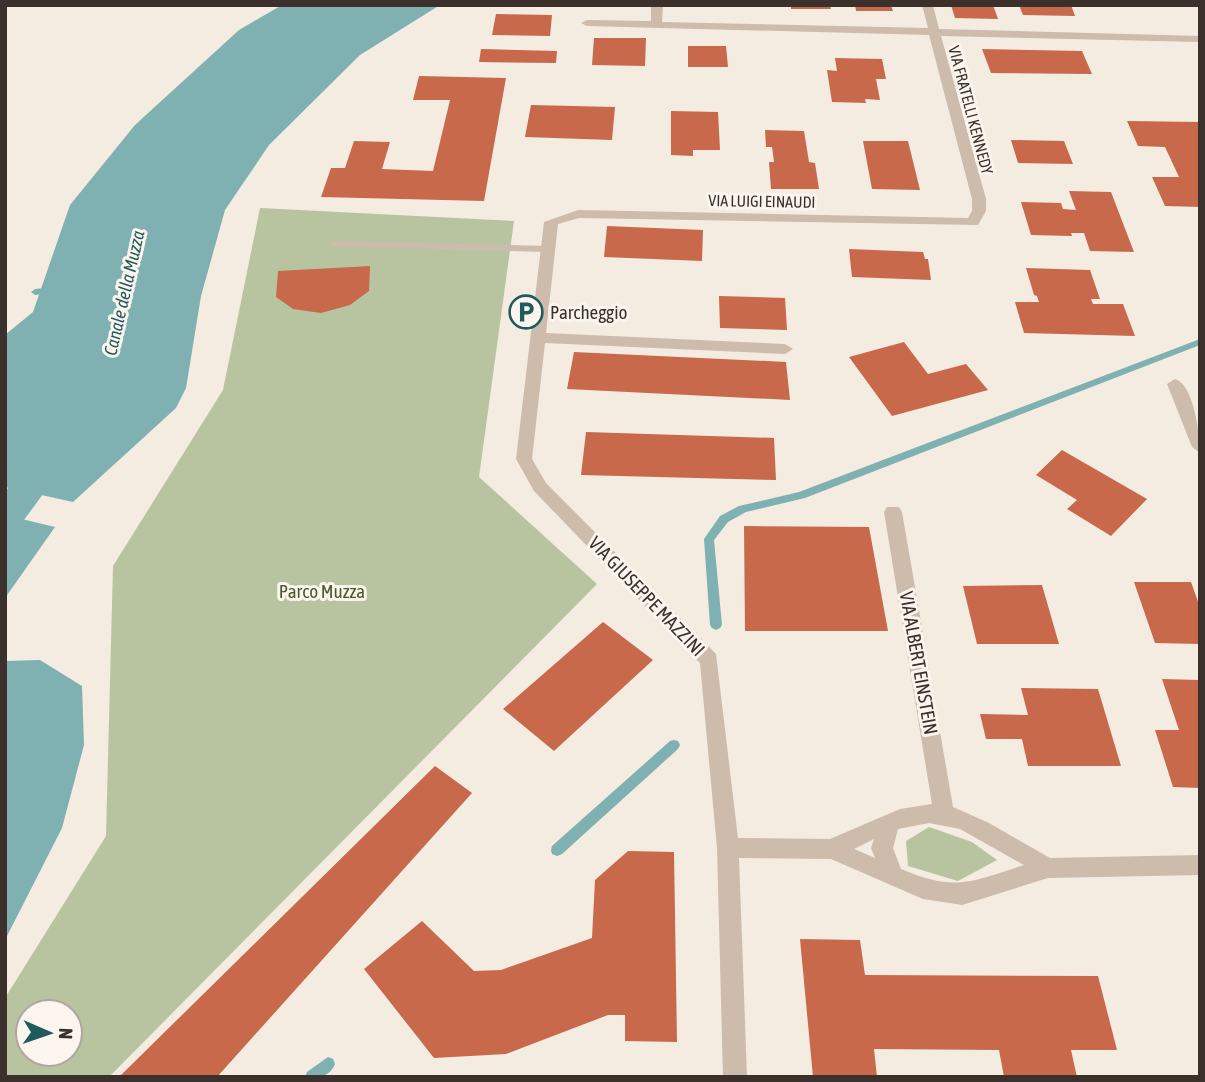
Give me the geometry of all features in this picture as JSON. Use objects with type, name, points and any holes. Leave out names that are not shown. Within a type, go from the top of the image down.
[{"type":"street","points":[[656,25],[657,5]]},
{"type":"street","name":"VIA FRATELLI KENNEDY","points":[[927,5],[979,199],[979,211],[973,222]]},
{"type":"street","points":[[587,23],[1200,39]]},
{"type":"street","points":[[1184,40],[1200,45]]},
{"type":"street","name":"VIA LUIGI EINAUDI","points":[[551,222],[579,214],[973,222]]},
{"type":"street","name":"VIA GIUSEPPE MAZZINI","points":[[551,222],[524,459],[540,486],[709,660],[728,848],[735,1077]]},
{"type":"street","points":[[538,338],[785,349]]},
{"type":"street","points":[[1175,384],[1200,447]]},
{"type":"street","name":"VIA ALBERT EINSTEIN","points":[[893,512],[944,814]]},
{"type":"street","points":[[832,849],[889,823],[920,815],[944,814],[976,828],[1048,868]]},
{"type":"street","points":[[889,823],[882,848],[894,878]]},
{"type":"street","points":[[728,848],[832,849],[923,889],[962,895],[1048,868],[1200,865]]},
{"type":"lane","points":[[337,244],[548,250]]},
{"type":"green space","name":"Parco Muzza","points":[[260,208],[514,221],[479,477],[597,584],[109,1077],[5,1077],[5,998],[106,836],[113,566],[223,390]]},
{"type":"green space","points":[[929,827],[972,842],[997,860],[958,881],[908,866],[906,841]]},
{"type":"water","points":[[282,5],[440,5],[360,55],[269,145],[225,210],[201,296],[186,388],[176,408],[73,502],[5,487],[5,335],[33,312],[70,205],[135,125],[239,30]]},
{"type":"water","points":[[5,515],[55,527],[5,598]]},
{"type":"water","points":[[40,660],[82,686],[84,745],[62,828],[5,940],[5,661]]},
{"type":"building","points":[[791,5],[830,5],[831,9],[791,9]]},
{"type":"building","points":[[855,5],[891,5],[893,11],[856,11]]},
{"type":"building","points":[[951,5],[993,5],[998,19],[955,18]]},
{"type":"building","points":[[1019,5],[1071,5],[1075,16],[1023,15]]},
{"type":"building","points":[[496,14],[552,15],[550,36],[492,35]]},
{"type":"building","points":[[594,38],[646,38],[645,66],[592,65]]},
{"type":"building","points":[[688,46],[726,46],[728,67],[688,67]]},
{"type":"building","points":[[481,49],[557,51],[556,63],[479,62]]},
{"type":"building","points":[[982,49],[1082,51],[1092,74],[991,73]]},
{"type":"building","points":[[835,58],[882,59],[886,79],[876,79],[880,100],[865,99],[866,103],[832,102],[827,70],[837,71]]},
{"type":"building","points":[[419,76],[506,78],[484,201],[321,197],[331,168],[345,168],[354,141],[390,142],[382,169],[433,171],[450,100],[413,100]]},
{"type":"building","points":[[531,105],[615,107],[612,140],[525,137]]},
{"type":"building","points":[[671,111],[718,112],[720,150],[693,150],[693,156],[671,155]]},
{"type":"building","points":[[1127,121],[1200,122],[1200,207],[1165,206],[1152,177],[1179,177],[1165,147],[1138,146]]},
{"type":"building","points":[[765,130],[804,131],[809,162],[815,163],[819,189],[771,189],[769,162],[774,162],[772,147],[766,147]]},
{"type":"building","points":[[1011,140],[1064,141],[1073,164],[1018,163]]},
{"type":"building","points":[[863,141],[908,141],[920,190],[872,189]]},
{"type":"building","points":[[1069,191],[1111,192],[1134,252],[1090,251],[1084,233],[1071,233],[1072,236],[1031,235],[1021,202],[1061,203],[1063,209],[1076,210]]},
{"type":"building","points":[[607,226],[703,230],[702,261],[604,257]]},
{"type":"building","points":[[849,249],[923,252],[925,259],[928,259],[931,280],[852,277]]},
{"type":"building","points":[[370,266],[369,291],[350,305],[321,313],[293,309],[276,297],[278,271]]},
{"type":"building","points":[[1026,268],[1090,270],[1100,299],[1091,299],[1093,304],[1123,304],[1135,336],[1024,333],[1015,302],[1039,302],[1034,295]]},
{"type":"building","points":[[719,296],[785,298],[787,330],[720,328]]},
{"type":"building","points":[[904,342],[928,374],[966,364],[988,390],[892,416],[849,357]]},
{"type":"building","points":[[574,352],[786,362],[790,400],[567,389]]},
{"type":"building","points":[[586,432],[774,438],[776,480],[581,475]]},
{"type":"building","points":[[1062,450],[1147,499],[1111,536],[1067,509],[1077,500],[1036,475]]},
{"type":"building","points":[[744,526],[869,527],[888,631],[745,631]]},
{"type":"building","points":[[1134,582],[1191,582],[1200,607],[1200,644],[1155,643]]},
{"type":"building","points":[[1042,585],[1059,644],[977,644],[963,586]]},
{"type":"building","points":[[603,622],[653,660],[554,751],[503,709]]},
{"type":"building","points":[[1162,679],[1200,680],[1200,788],[1173,787],[1155,730],[1179,730]]},
{"type":"building","points":[[1021,688],[1098,689],[1121,766],[1028,766],[1022,739],[986,739],[980,714],[1028,715]]},
{"type":"building","points":[[435,766],[472,793],[217,1077],[119,1077]]},
{"type":"building","points":[[628,851],[674,852],[677,1042],[625,1041],[625,1015],[608,1015],[506,1054],[434,1058],[364,969],[422,921],[474,971],[501,970],[592,938],[595,880]]},
{"type":"building","points":[[800,939],[860,940],[865,975],[1098,976],[1117,1050],[1071,1050],[1077,1077],[1004,1077],[999,1050],[874,1049],[877,1077],[813,1077]]},
{"type":"waterway","points":[[35,292],[54,290]]},
{"type":"waterway","points":[[716,625],[709,539],[724,519],[743,509],[801,495],[1200,342]]},
{"type":"waterway","name":"Canale della Muzza","points":[[5,518],[57,452]]},
{"type":"waterway","points":[[557,850],[674,745]]},
{"type":"waterway","points":[[312,1077],[328,1064]]},
{"type":"place","name":"Parcheggio","points":[[526,312]]}]
